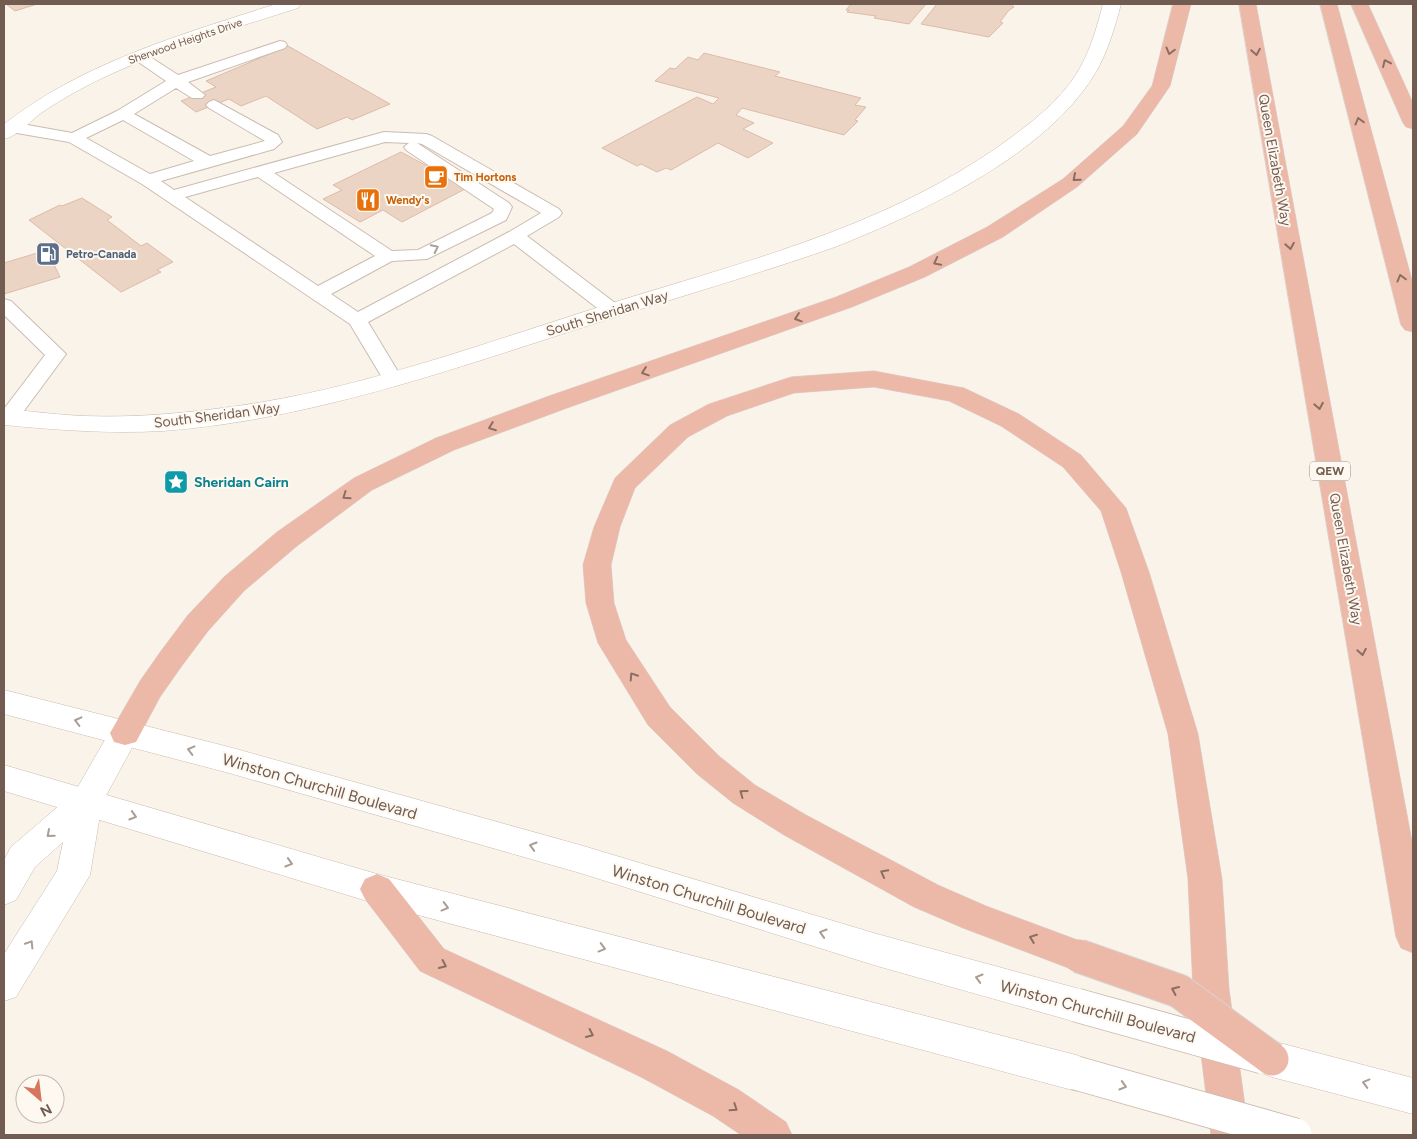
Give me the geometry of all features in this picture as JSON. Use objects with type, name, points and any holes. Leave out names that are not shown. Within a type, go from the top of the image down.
[{"type":"highway","points":[[125,733],[150,689],[171,659],[198,624],[234,584],[286,539],[363,484],[445,444],[558,402],[844,302],[917,272],[995,232],[1070,183],[1130,130],[1161,86],[1182,4]]},
{"type":"highway","name":"Queen Elizabeth Way","points":[[1247,4],[1413,937]]},
{"type":"highway","points":[[1328,4],[1413,325]]},
{"type":"highway","points":[[1359,4],[1413,124]]},
{"type":"highway","points":[[1230,1135],[1211,989],[1205,880],[1183,734],[1135,572],[1113,508],[1072,461],[1010,420],[955,394],[874,379],[790,385],[718,410],[679,432],[624,484],[607,526],[597,565],[600,603],[612,643],[659,716],[708,765],[744,794],[795,825],[926,896],[975,917],[1179,991],[1272,1059]]},
{"type":"highway","points":[[377,889],[432,960],[654,1064],[726,1103],[773,1135]]},
{"type":"street","name":"Sherwood Heights Drive","points":[[7,130],[70,87],[139,56],[292,4]]},
{"type":"street","name":"South Sheridan Way","points":[[6,417],[57,424],[101,425],[211,419],[282,407],[393,380],[612,310],[760,267],[892,215],[947,190],[1006,153],[1043,123],[1072,92],[1092,63],[1108,22],[1112,4]]},
{"type":"street","name":"Winston Churchill Boulevard","points":[[4,702],[238,763],[580,859],[877,950],[1413,1096]]},
{"type":"street","points":[[4,890],[23,857],[86,801],[125,733]]},
{"type":"street","points":[[4,778],[377,889],[1076,1073],[1295,1135]]},
{"type":"street","points":[[4,985],[73,875],[86,801]]},
{"type":"lane","points":[[74,138],[124,114],[176,81],[280,45]]},
{"type":"lane","points":[[139,56],[198,94]]},
{"type":"lane","points":[[148,180],[268,146],[274,142],[272,138],[214,105]]},
{"type":"lane","points":[[124,114],[208,162]]},
{"type":"lane","points":[[7,130],[74,138],[148,180],[357,320],[393,380]]},
{"type":"lane","points":[[172,196],[384,137],[426,139],[553,213],[515,236],[357,320]]},
{"type":"lane","points":[[317,294],[388,256],[421,255],[500,216],[503,207],[398,138]]},
{"type":"lane","points":[[260,172],[388,256]]},
{"type":"lane","points":[[515,236],[612,310]]},
{"type":"lane","points":[[4,305],[56,354],[6,417]]},
{"type":"building","points":[[6,4],[37,4],[15,11]]},
{"type":"building","points":[[851,4],[926,4],[909,24],[874,18],[876,16],[847,12],[849,10],[846,10]]},
{"type":"building","points":[[937,4],[1010,4],[1014,7],[1009,10],[1000,22],[1003,23],[989,37],[921,24]]},
{"type":"building","points":[[288,46],[390,104],[352,120],[347,117],[317,129],[266,96],[241,106],[229,99],[196,112],[181,101],[216,87],[206,81]]},
{"type":"building","points":[[704,53],[780,72],[775,76],[861,98],[855,105],[866,107],[855,120],[858,121],[844,135],[742,108],[736,115],[754,123],[743,129],[773,143],[748,158],[718,143],[671,170],[666,168],[657,172],[641,164],[637,166],[602,148],[697,97],[713,104],[719,98],[655,81],[670,68],[675,69],[688,57],[698,60]]},
{"type":"building","points":[[401,152],[427,166],[439,160],[468,176],[455,183],[465,189],[402,222],[383,210],[360,222],[323,199],[342,190],[333,185]]},
{"type":"building","points":[[82,198],[112,217],[107,220],[141,246],[147,243],[173,262],[157,270],[161,272],[121,292],[29,220],[60,205],[62,206]]},
{"type":"building","points":[[47,250],[60,277],[4,294],[4,263]]},
{"type":"place","name":"Tim Hortons","points":[[436,177]]},
{"type":"place","name":"Wendy's","points":[[368,200]]},
{"type":"place","name":"Petro-Canada","points":[[48,254]]},
{"type":"place","name":"Sheridan Cairn","points":[[176,482]]}]
